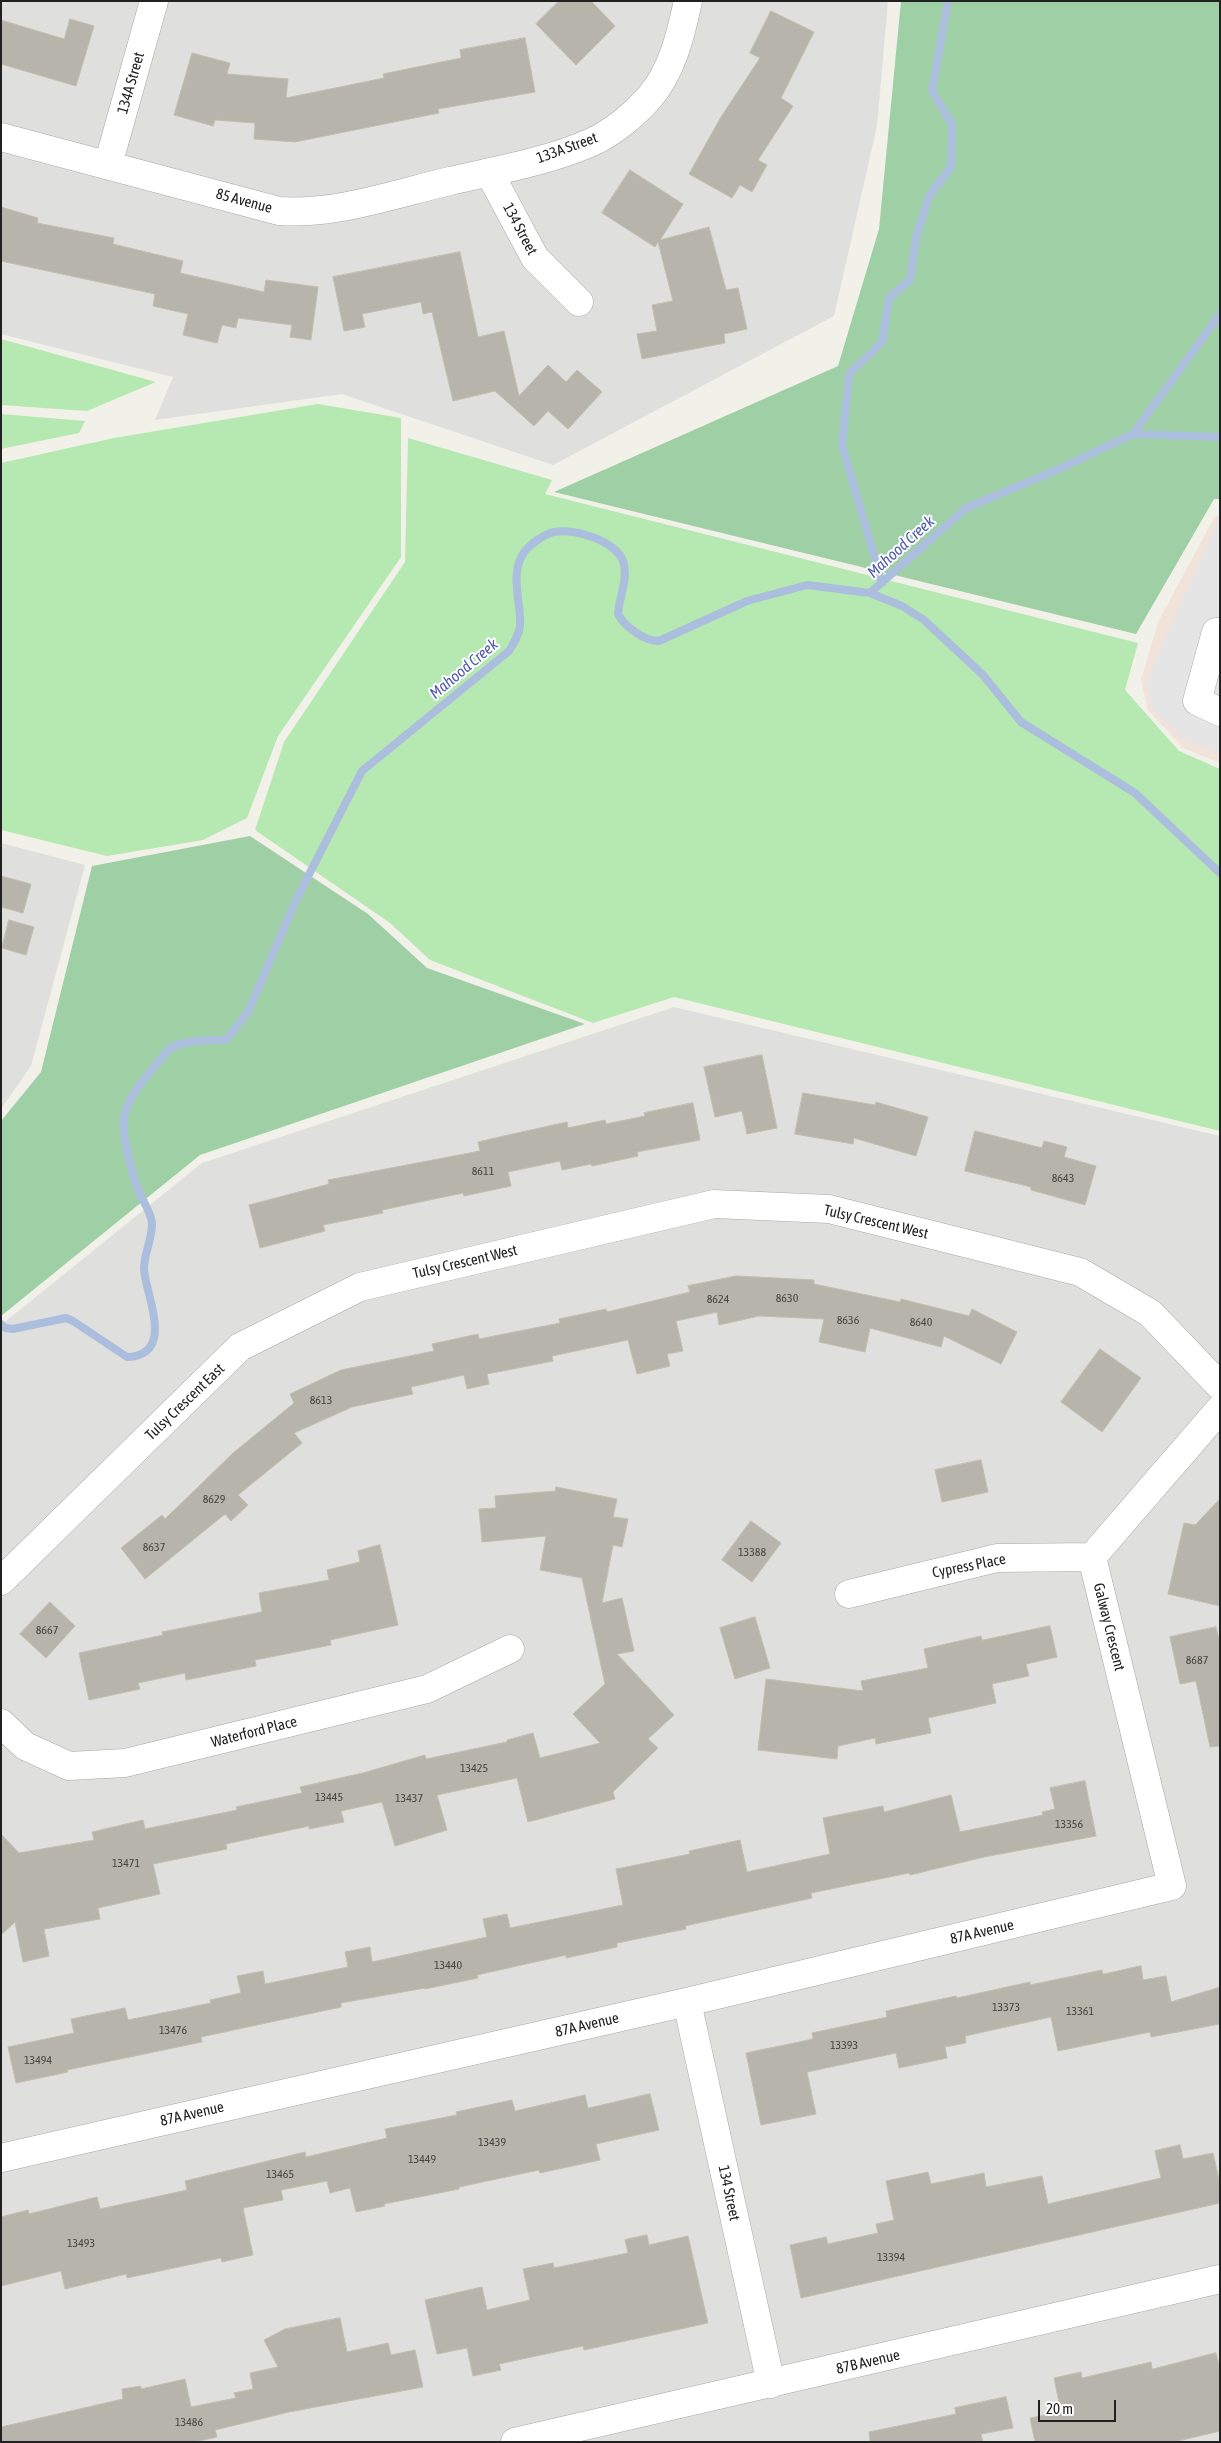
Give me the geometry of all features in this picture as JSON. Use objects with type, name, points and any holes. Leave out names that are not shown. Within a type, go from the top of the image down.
[{"type":"street","name":"134A Street","points":[[108,165],[154,1]]},
{"type":"street","name":"133A Street","points":[[489,172],[567,151],[594,141],[624,121],[649,98],[667,68],[681,33],[688,1]]},
{"type":"street","name":"85 Avenue","points":[[1,137],[279,211],[301,212],[342,207],[489,172]]},
{"type":"street","name":"134 Street","points":[[489,172],[535,258],[579,302]]},
{"type":"street","points":[[1220,632],[1216,632],[1197,701],[1220,712]]},
{"type":"street","name":"Tulsy Crescent West","points":[[404,1277],[714,1204],[829,1209],[1080,1272],[1150,1313],[1220,1386]]},
{"type":"street","name":"Tulsy Crescent East","points":[[1,1581],[240,1347],[360,1287],[404,1277]]},
{"type":"street","points":[[1092,1557],[1220,1409]]},
{"type":"street","name":"Cypress Place","points":[[849,1594],[996,1558],[1092,1557]]},
{"type":"street","name":"Galway Crescent","points":[[1092,1557],[1172,1886]]},
{"type":"street","name":"Waterford Place","points":[[1,1722],[25,1746],[69,1766],[125,1763],[428,1689],[510,1649]]},
{"type":"street","name":"87A Avenue","points":[[1,2158],[687,2002],[1172,1886]]},
{"type":"street","name":"134 Street","points":[[687,2002],[771,2384]]},
{"type":"street","name":"87B Avenue","points":[[515,2442],[1220,2279]]},
{"type":"shaded area","points":[[1,1],[888,1],[877,126],[834,316],[553,465],[342,394],[155,420],[173,377],[1,334]]},
{"type":"shaded area","points":[[1220,515],[1220,763],[1183,748],[1148,710],[1141,680],[1158,622],[1215,516]]},
{"type":"shaded area","points":[[1219,519],[1220,753],[1183,739],[1152,709],[1146,682]]},
{"type":"shaded area","points":[[1,843],[85,865],[31,1066],[1,1109]]},
{"type":"shaded area","points":[[674,1007],[1220,1136],[1220,2442],[1,2442],[1,1325],[202,1163]]},
{"type":"green space","points":[[901,1],[1220,1],[1220,499],[1214,499],[1136,634],[554,492],[838,366],[879,229]]},
{"type":"green space","points":[[1,339],[156,382],[87,411],[1,405]]},
{"type":"green space","points":[[318,404],[401,418],[401,557],[278,736],[247,818],[203,840],[107,856],[1,830],[1,463],[114,438]]},
{"type":"green space","points":[[1,414],[85,421],[79,433],[1,449]]},
{"type":"green space","points":[[408,438],[552,480],[545,494],[1138,643],[1125,690],[1179,751],[1220,769],[1220,1131],[674,997],[593,1023],[430,960],[390,923],[255,830],[284,742],[405,562]]},
{"type":"green space","points":[[250,836],[368,914],[427,968],[585,1024],[200,1155],[1,1316],[1,1121],[41,1072],[92,866]]},
{"type":"building","points":[[559,1],[591,1],[615,26],[576,65],[536,24]]},
{"type":"building","points":[[771,11],[814,32],[781,98],[793,106],[758,160],[767,165],[752,192],[740,185],[732,198],[689,174],[721,117],[760,58],[750,53]]},
{"type":"building","points":[[70,19],[94,26],[76,86],[1,64],[1,20],[64,39]]},
{"type":"building","points":[[525,38],[535,92],[438,109],[439,113],[295,142],[254,139],[255,123],[215,120],[213,126],[174,115],[192,53],[230,63],[227,74],[288,79],[286,98],[384,78],[383,74],[461,58],[460,50]]},
{"type":"building","points":[[630,170],[683,204],[660,240],[709,227],[726,290],[738,288],[747,329],[724,334],[725,343],[642,359],[637,334],[657,331],[652,305],[673,301],[658,242],[655,247],[602,213]]},
{"type":"building","points":[[1,207],[38,218],[37,223],[114,238],[113,244],[183,261],[180,273],[264,292],[266,280],[318,287],[311,340],[290,337],[292,325],[238,318],[236,328],[222,325],[217,343],[183,335],[188,314],[153,306],[155,294],[1,261]]},
{"type":"building","points":[[460,252],[478,337],[504,331],[519,396],[548,365],[566,382],[577,370],[602,392],[568,429],[548,411],[534,426],[495,391],[453,401],[432,312],[423,314],[421,302],[362,314],[365,327],[344,331],[333,277]]},
{"type":"building","points":[[1,876],[31,884],[23,913],[1,907]]},
{"type":"building","points":[[9,920],[34,927],[26,955],[2,948]]},
{"type":"building","points":[[762,1055],[777,1128],[747,1134],[742,1111],[715,1117],[704,1067]]},
{"type":"building","points":[[803,1093],[875,1105],[876,1102],[928,1117],[916,1156],[854,1138],[853,1144],[795,1134]]},
{"type":"building","points":[[693,1103],[700,1140],[637,1152],[638,1156],[592,1166],[591,1164],[562,1170],[560,1161],[508,1172],[511,1186],[464,1196],[463,1193],[382,1210],[383,1213],[323,1225],[325,1231],[260,1248],[249,1205],[329,1184],[328,1180],[480,1151],[478,1142],[517,1133],[567,1122],[568,1128],[605,1120],[606,1124],[645,1116],[644,1113]]},
{"type":"building","points":[[975,1131],[1042,1148],[1044,1141],[1067,1147],[1064,1157],[1096,1166],[1085,1205],[1031,1190],[1031,1187],[965,1171]]},
{"type":"building","points":[[736,1276],[814,1280],[814,1284],[900,1302],[901,1299],[969,1316],[972,1309],[1017,1332],[1001,1364],[944,1336],[941,1347],[870,1328],[865,1352],[819,1342],[824,1319],[759,1316],[719,1325],[717,1312],[676,1321],[683,1351],[667,1354],[670,1366],[637,1374],[628,1340],[552,1356],[553,1361],[487,1374],[489,1384],[467,1389],[464,1375],[411,1387],[413,1394],[352,1407],[294,1433],[302,1443],[238,1495],[248,1505],[231,1521],[225,1514],[145,1579],[121,1548],[162,1515],[165,1519],[232,1454],[294,1403],[290,1394],[341,1370],[434,1351],[432,1344],[478,1334],[479,1339],[560,1323],[559,1319],[606,1309],[607,1312],[690,1292],[688,1286]]},
{"type":"building","points":[[1100,1349],[1141,1378],[1102,1432],[1061,1402]]},
{"type":"building","points":[[981,1460],[988,1492],[942,1502],[935,1470]]},
{"type":"building","points":[[556,1487],[617,1499],[613,1517],[628,1519],[622,1547],[613,1545],[602,1603],[622,1598],[634,1651],[617,1654],[674,1715],[648,1739],[658,1748],[613,1792],[615,1799],[528,1822],[517,1778],[437,1795],[447,1830],[395,1846],[382,1802],[341,1811],[344,1822],[309,1829],[309,1826],[226,1844],[227,1849],[153,1864],[160,1894],[98,1908],[100,1919],[44,1929],[49,1956],[23,1962],[15,1922],[1,1935],[1,1834],[19,1853],[94,1840],[92,1832],[143,1820],[145,1829],[237,1810],[236,1807],[302,1793],[300,1787],[363,1773],[425,1755],[426,1759],[507,1742],[507,1740],[533,1733],[540,1758],[600,1743],[573,1714],[605,1684],[582,1578],[540,1570],[546,1536],[482,1542],[479,1509],[496,1508],[495,1496],[555,1491]]},
{"type":"building","points":[[1220,1499],[1220,1606],[1168,1594],[1184,1523],[1195,1525]]},
{"type":"building","points":[[751,1521],[781,1543],[752,1582],[722,1560]]},
{"type":"building","points":[[380,1545],[398,1625],[330,1640],[331,1645],[255,1660],[256,1666],[186,1680],[185,1673],[138,1683],[140,1689],[89,1700],[79,1653],[163,1635],[162,1632],[262,1612],[259,1593],[329,1580],[327,1570],[360,1562],[358,1551]]},
{"type":"building","points":[[50,1602],[75,1626],[46,1658],[20,1634]]},
{"type":"building","points":[[755,1617],[770,1668],[735,1679],[720,1628]]},
{"type":"building","points":[[1050,1626],[1057,1657],[1026,1664],[1029,1676],[992,1684],[996,1703],[928,1718],[931,1733],[876,1744],[875,1738],[838,1746],[837,1759],[758,1750],[766,1679],[863,1691],[861,1681],[928,1668],[924,1649],[981,1636],[982,1640]]},
{"type":"building","points":[[1216,1627],[1220,1643],[1220,1746],[1210,1747],[1196,1681],[1180,1684],[1170,1637]]},
{"type":"building","points":[[1085,1781],[1096,1836],[984,1857],[910,1875],[909,1873],[811,1893],[812,1898],[685,1926],[686,1929],[617,1943],[617,1947],[566,1958],[566,1955],[477,1975],[478,1978],[425,1989],[341,2003],[341,2007],[201,2037],[202,2042],[67,2070],[68,2072],[16,2083],[8,2047],[74,2033],[71,2019],[125,2008],[128,2020],[211,2003],[210,2000],[241,1993],[237,1976],[263,1971],[265,1984],[348,1967],[345,1952],[370,1947],[372,1962],[487,1937],[483,1919],[507,1914],[510,1928],[623,1905],[616,1869],[690,1854],[689,1851],[740,1840],[747,1872],[830,1854],[823,1818],[883,1806],[884,1812],[951,1795],[960,1832],[1043,1815],[1042,1812],[1055,1809],[1050,1788]]},
{"type":"building","points":[[1141,1966],[1143,1980],[1166,1976],[1171,2002],[1220,1987],[1220,2024],[1151,2037],[1150,2032],[1058,2051],[1051,2017],[965,2036],[966,2043],[945,2047],[947,2058],[899,2068],[896,2053],[807,2072],[816,2114],[761,2125],[746,2053],[813,2039],[812,2033],[887,2017],[886,2011],[1030,1982],[1030,1985],[1102,1970],[1103,1974]]},
{"type":"building","points":[[650,2094],[659,2130],[596,2144],[600,2160],[540,2173],[539,2170],[459,2187],[459,2189],[384,2204],[385,2206],[356,2212],[350,2188],[330,2193],[327,2181],[281,2190],[283,2200],[243,2208],[253,2255],[222,2262],[221,2258],[127,2278],[126,2274],[65,2289],[61,2271],[1,2286],[1,2217],[28,2210],[29,2214],[97,2197],[100,2209],[187,2190],[185,2181],[305,2152],[306,2157],[387,2138],[385,2129],[457,2115],[456,2112],[512,2100],[515,2111],[585,2095],[588,2108]]},
{"type":"building","points":[[1180,2145],[1183,2159],[1213,2153],[1220,2184],[1220,2203],[801,2298],[790,2245],[826,2237],[828,2244],[878,2233],[876,2224],[894,2220],[886,2181],[928,2172],[931,2184],[984,2173],[986,2187],[1042,2176],[1048,2204],[1161,2178],[1155,2151]]},
{"type":"building","points":[[647,2235],[649,2245],[688,2236],[708,2323],[584,2350],[583,2346],[499,2364],[501,2370],[473,2376],[467,2348],[437,2354],[425,2300],[482,2287],[487,2310],[530,2300],[523,2269],[553,2263],[554,2268],[628,2253],[625,2240]]},
{"type":"building","points":[[340,2318],[347,2352],[388,2343],[391,2355],[415,2350],[423,2387],[289,2412],[215,2430],[217,2437],[194,2442],[1,2442],[1,2427],[123,2399],[122,2389],[141,2386],[141,2389],[185,2379],[191,2407],[236,2398],[234,2393],[253,2389],[250,2373],[278,2367],[264,2340],[285,2329]]},
{"type":"building","points":[[1216,2353],[1220,2369],[1220,2431],[1174,2442],[1035,2442],[1030,2418],[1061,2412],[1054,2378],[1081,2372],[1082,2378],[1151,2362],[1152,2369]]},
{"type":"building","points":[[1006,2397],[1013,2428],[981,2434],[983,2442],[870,2442],[869,2432],[956,2414],[955,2408]]},
{"type":"waterway","points":[[882,583],[842,445],[849,374],[882,342],[889,298],[910,280],[916,238],[929,196],[951,167],[952,124],[932,91],[948,1]]},
{"type":"waterway","points":[[1133,434],[1220,314]]},
{"type":"waterway","name":"Mahood Creek","points":[[1,1324],[5,1328],[13,1329],[66,1318],[127,1357],[142,1354],[151,1346],[155,1323],[144,1269],[152,1220],[136,1185],[126,1145],[124,1118],[130,1099],[169,1049],[190,1042],[226,1040],[248,1012],[296,900],[362,771],[511,648],[520,626],[517,569],[525,551],[536,541],[550,533],[569,531],[591,536],[611,547],[618,553],[625,567],[618,614],[625,624],[641,636],[659,641],[747,601],[807,585],[870,593],[966,508],[1057,470],[1133,434],[1220,437]]},
{"type":"waterway","points":[[870,593],[902,606],[924,620],[983,675],[1021,722],[1135,793],[1220,873]]}]
